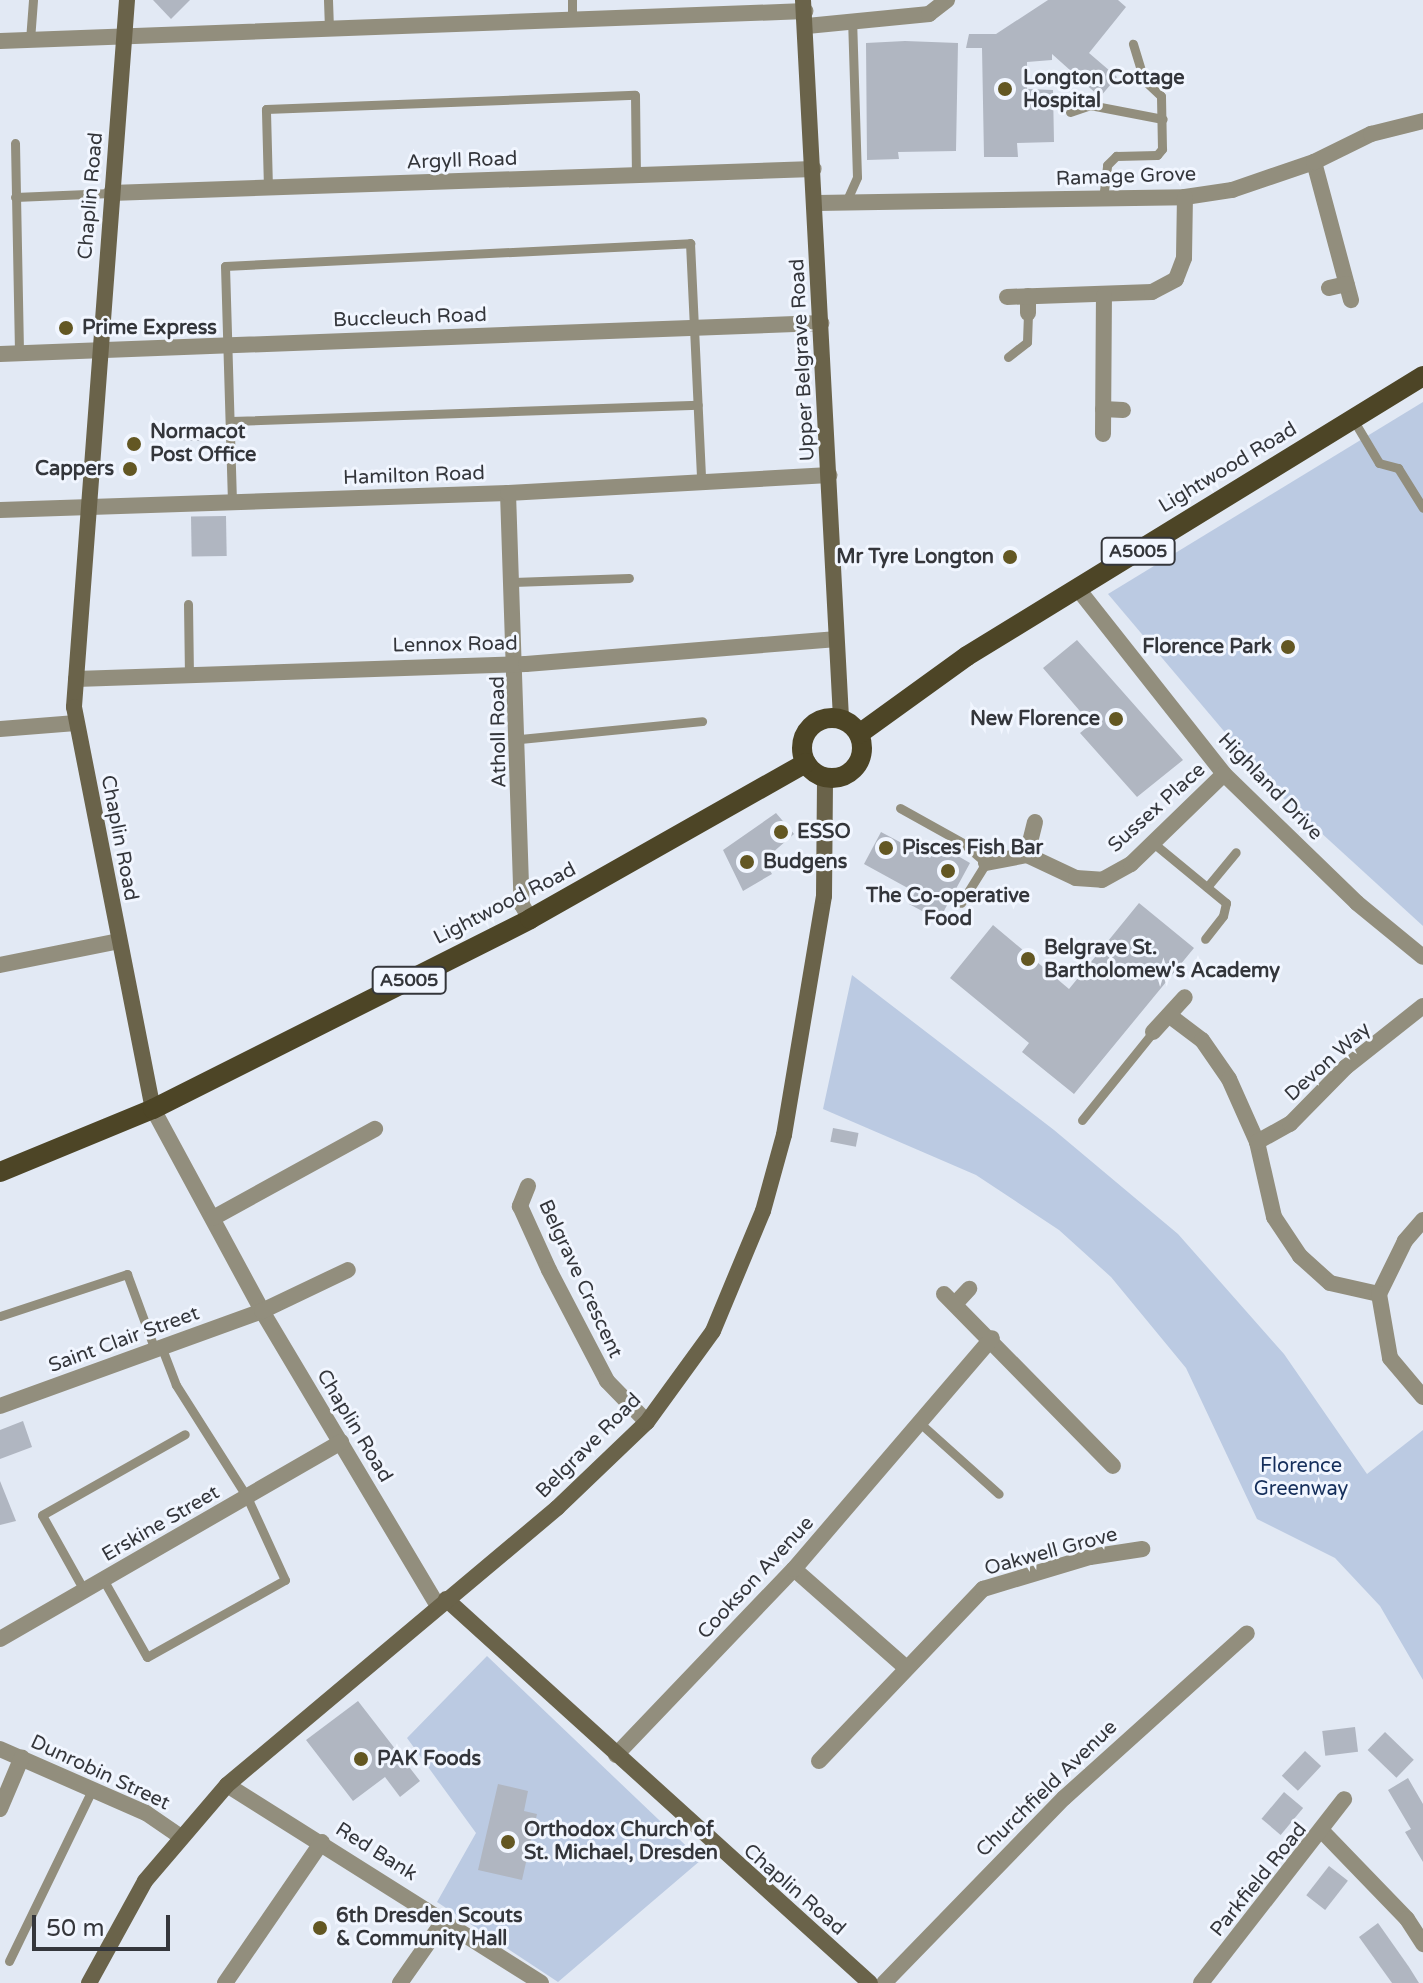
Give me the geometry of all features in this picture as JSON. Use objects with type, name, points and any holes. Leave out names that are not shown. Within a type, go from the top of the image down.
[{"type":"main road","name":"Lightwood Road","points":[[859,734],[967,656],[1423,376]]},
{"type":"main road","points":[[824,719],[841,719],[859,734],[862,753],[855,769],[837,778],[825,778],[806,763],[802,748],[807,732],[824,719]]},
{"type":"main road","name":"Lightwood Road","points":[[0,1172],[153,1109],[530,919],[806,763]]},
{"type":"street","name":"Chaplin Road","points":[[127,0],[98,349],[76,679],[76,723],[153,1109],[262,1311],[442,1602],[870,1983]]},
{"type":"street","points":[[0,41],[329,28],[572,8],[805,12],[852,22],[929,14],[947,0]]},
{"type":"street","name":"Upper Belgrave Road","points":[[805,12],[817,203],[834,639],[841,719]]},
{"type":"street","name":"Ramage Grove","points":[[817,203],[1185,197],[1232,190],[1314,162],[1371,134],[1423,121]]},
{"type":"street","points":[[1314,162],[1349,292],[1329,288]]},
{"type":"street","name":"Argyll Road","points":[[111,193],[814,169]]},
{"type":"street","points":[[1007,297],[1152,292],[1176,279],[1184,258],[1185,197]]},
{"type":"street","points":[[1028,296],[1028,313]]},
{"type":"street","points":[[1103,434],[1104,296]]},
{"type":"street","name":"Buccleuch Road","points":[[0,354],[821,323]]},
{"type":"street","points":[[1103,409],[1123,410]]},
{"type":"street","name":"Hamilton Road","points":[[0,510],[508,493],[701,478],[829,475]]},
{"type":"street","name":"Atholl Road","points":[[508,493],[520,739],[522,905],[530,919]]},
{"type":"street","name":"Highland Drive","points":[[1078,589],[1224,774],[1357,903],[1423,957]]},
{"type":"street","name":"Lennox Road","points":[[76,679],[189,672],[517,663],[834,639]]},
{"type":"street","points":[[0,729],[76,723]]},
{"type":"street","name":"Sussex Place","points":[[1027,855],[1076,878],[1102,880],[1152,842],[1224,774]]},
{"type":"street","name":"Belgrave Road","points":[[89,1983],[145,1881],[227,1785],[557,1508],[647,1422],[713,1331],[746,1256],[780,1150],[824,896],[825,778]]},
{"type":"street","points":[[986,863],[1027,855],[1035,822]]},
{"type":"street","points":[[0,965],[119,941]]},
{"type":"street","points":[[1153,1032],[1185,997]]},
{"type":"street","name":"Devon Way","points":[[1257,1142],[1290,1124],[1346,1067],[1423,1006]]},
{"type":"street","points":[[1170,1016],[1202,1040],[1229,1079],[1257,1142],[1274,1217],[1300,1256],[1330,1283],[1379,1294]]},
{"type":"street","points":[[213,1218],[375,1129]]},
{"type":"street","name":"Belgrave Crescent","points":[[528,1186],[520,1206],[549,1270],[607,1381],[647,1422]]},
{"type":"street","points":[[1423,1220],[1405,1241],[1379,1294],[1390,1358],[1423,1397]]},
{"type":"street","name":"Saint Clair Street","points":[[0,1406],[262,1311],[348,1270]]},
{"type":"street","points":[[969,1289],[949,1299],[992,1338],[1113,1466]]},
{"type":"street","name":"Cookson Avenue","points":[[616,1755],[794,1569],[922,1425],[992,1338]]},
{"type":"street","name":"Erskine Street","points":[[0,1639],[341,1442]]},
{"type":"street","name":"Oakwell Grove","points":[[819,1761],[905,1667],[983,1589],[1090,1557],[1142,1549]]},
{"type":"street","points":[[794,1569],[905,1667]]},
{"type":"street","name":"Churchfield Avenue","points":[[884,1983],[1064,1798],[1247,1633]]},
{"type":"street","name":"Dunrobin Street","points":[[0,1749],[146,1813],[181,1837]]},
{"type":"street","points":[[0,1809],[22,1757]]},
{"type":"street","name":"Red Bank","points":[[227,1785],[365,1868],[541,1983]]},
{"type":"street","name":"Parkfield Road","points":[[1201,1983],[1323,1832],[1344,1799]]},
{"type":"street","points":[[1323,1832],[1407,1919],[1423,1944]]},
{"type":"street","points":[[225,1983],[322,1842]]},
{"type":"street","points":[[400,1983],[445,1919]]},
{"type":"lane","points":[[30,40],[33,0]]},
{"type":"lane","points":[[328,0],[329,28]]},
{"type":"lane","points":[[846,202],[857,177],[852,22]]},
{"type":"lane","points":[[1103,199],[1107,165],[1116,156],[1157,155],[1163,119],[1161,96],[1144,80],[1133,44]]},
{"type":"lane","points":[[268,188],[266,109],[635,95],[636,175]]},
{"type":"lane","points":[[1070,112],[1090,105],[1163,119]]},
{"type":"lane","points":[[15,143],[19,353]]},
{"type":"lane","points":[[15,197],[111,193]]},
{"type":"lane","points":[[232,502],[225,266],[690,243],[701,478]]},
{"type":"lane","points":[[1008,357],[1027,342],[1028,313]]},
{"type":"lane","points":[[231,421],[698,405]]},
{"type":"lane","points":[[1354,421],[1379,463],[1398,468],[1423,508]]},
{"type":"lane","points":[[513,582],[629,578]]},
{"type":"lane","points":[[188,604],[189,672]]},
{"type":"lane","points":[[520,739],[702,721]]},
{"type":"lane","points":[[900,808],[963,843],[986,863],[961,903]]},
{"type":"lane","points":[[1152,842],[1207,887],[1227,908],[1205,939]]},
{"type":"lane","points":[[1207,887],[1236,852]]},
{"type":"lane","points":[[1082,1120],[1153,1032]]},
{"type":"lane","points":[[0,1316],[127,1274],[170,1375],[247,1497],[285,1580],[147,1657],[104,1581]]},
{"type":"lane","points":[[922,1425],[999,1494]]},
{"type":"lane","points":[[85,1592],[42,1515],[185,1434]]},
{"type":"lane","points":[[9,1961],[93,1788]]},
{"type":"green space","name":"Florence Park","points":[[1423,402],[1423,926],[1272,788],[1108,594]]},
{"type":"green space","name":"Florence Greenway","points":[[852,975],[1054,1130],[1178,1234],[1284,1354],[1367,1474],[1423,1430],[1423,1680],[1380,1606],[1335,1558],[1257,1519],[1186,1368],[1111,1277],[1059,1230],[976,1175],[823,1109]]},
{"type":"green space","points":[[487,1656],[701,1860],[558,1982],[437,1902],[476,1833],[407,1738]]},
{"type":"building","points":[[153,0],[190,0],[171,19]]},
{"type":"building","points":[[1048,0],[1118,0],[1126,7],[1089,53],[1117,77],[1100,97],[1052,54],[1052,60],[1027,62],[1027,89],[1053,90],[1054,142],[1017,143],[1018,157],[984,157],[982,48],[966,48],[969,34],[996,34]]},
{"type":"building","points":[[866,43],[958,43],[956,151],[898,152],[899,159],[867,160]]},
{"type":"building","points":[[181,424],[203,425],[202,441],[180,440]]},
{"type":"building","points":[[226,516],[227,556],[192,557],[191,517]]},
{"type":"building","name":"New Florence","points":[[1077,640],[1183,760],[1137,797],[1080,733],[1091,724],[1043,668]]},
{"type":"building","points":[[776,813],[794,834],[764,860],[772,874],[743,891],[723,850]]},
{"type":"building","points":[[881,832],[930,858],[939,845],[970,863],[939,920],[909,904],[915,892],[864,864]]},
{"type":"building","points":[[1139,903],[1194,948],[1074,1094],[1022,1052],[1029,1043],[950,978],[993,925],[1069,989]]},
{"type":"building","points":[[833,1128],[859,1133],[856,1147],[830,1142]]},
{"type":"building","points":[[23,1421],[32,1447],[0,1459],[0,1430]]},
{"type":"building","points":[[0,1481],[16,1521],[0,1525]]},
{"type":"building","name":"PAK Foods","points":[[358,1701],[420,1781],[400,1797],[385,1777],[353,1801],[306,1740]]},
{"type":"building","points":[[1355,1727],[1358,1752],[1325,1756],[1322,1731]]},
{"type":"building","points":[[1385,1732],[1414,1760],[1396,1778],[1368,1750]]},
{"type":"building","points":[[1305,1751],[1321,1766],[1298,1791],[1282,1776]]},
{"type":"building","points":[[1408,1778],[1423,1804],[1423,1862],[1405,1832],[1411,1829],[1388,1790]]},
{"type":"building","name":"Orthodox Church of St. Michael, Dresden","points":[[498,1784],[528,1791],[524,1811],[537,1814],[522,1880],[478,1870]]},
{"type":"building","points":[[1284,1792],[1303,1808],[1281,1835],[1262,1819]]},
{"type":"building","points":[[1329,1866],[1348,1881],[1325,1910],[1306,1895]]},
{"type":"building","points":[[1378,1923],[1419,1983],[1392,1983],[1359,1937]]},
{"type":"place","name":"Longton Cottage Hospital","points":[[1005,89]]},
{"type":"place","name":"Prime Express","points":[[66,328]]},
{"type":"place","name":"Normacot Post Office","points":[[134,444]]},
{"type":"place","name":"Cappers","points":[[130,469]]},
{"type":"place","name":"Mr Tyre Longton","points":[[1010,557]]},
{"type":"place","name":"Florence Park","points":[[1288,647]]},
{"type":"place","name":"New Florence","points":[[1116,719]]},
{"type":"place","name":"ESSO","points":[[781,832]]},
{"type":"place","name":"Pisces Fish Bar","points":[[886,848]]},
{"type":"place","name":"Budgens","points":[[747,862]]},
{"type":"place","name":"The Co-operative Food","points":[[948,871]]},
{"type":"place","name":"Belgrave St. Bartholomew's Academy","points":[[1028,959]]},
{"type":"place","name":"PAK Foods","points":[[361,1759]]},
{"type":"place","name":"Orthodox Church of St. Michael, Dresden","points":[[508,1842]]},
{"type":"place","name":"6th Dresden Scouts & Community Hall","points":[[320,1928]]}]
